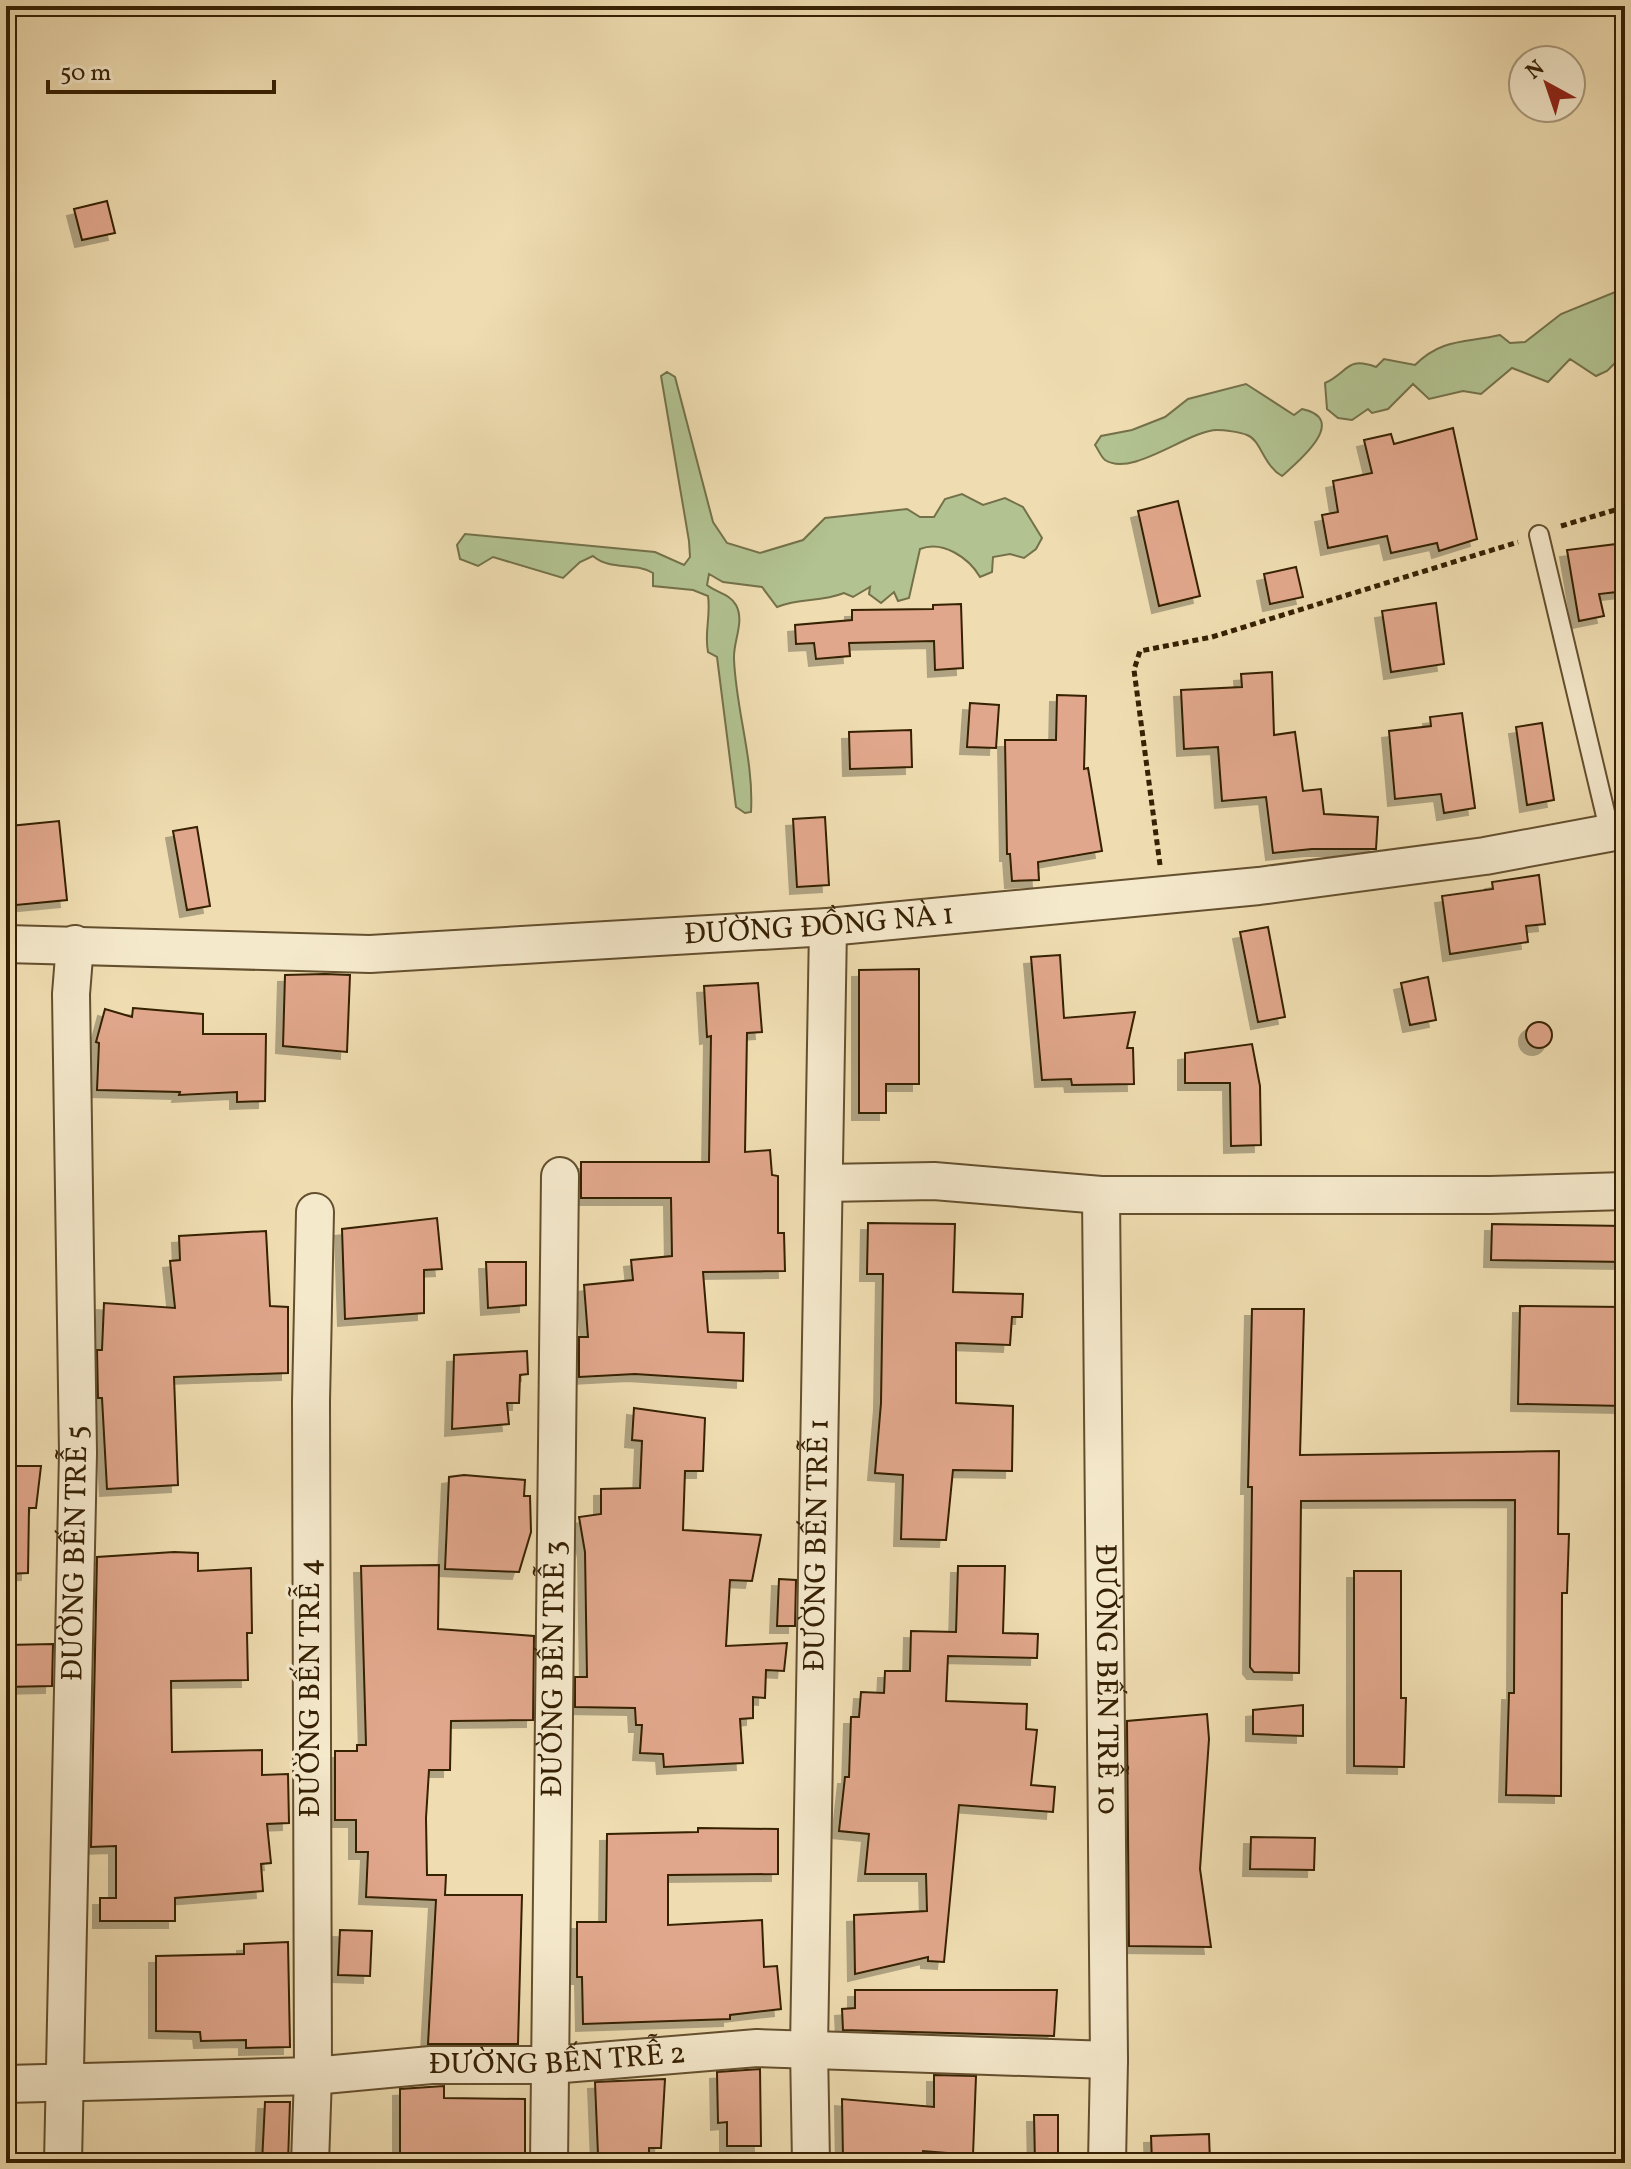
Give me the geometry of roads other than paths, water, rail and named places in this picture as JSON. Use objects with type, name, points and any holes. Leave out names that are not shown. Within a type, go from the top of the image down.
[{"type":"street","name":"ĐƯỜNG ĐỒNG NÀ 1","points":[[6,944],[370,954],[828,927],[1164,895],[1485,856],[1618,832]]},
{"type":"street","name":"ĐƯỜNG BẾN TRỄ 1","points":[[811,2163],[809,2048],[828,927]]},
{"type":"street","name":"ĐƯỜNG BẾN TRỄ 5","points":[[63,2163],[63,2083],[70,1943],[70,1713],[78,1453],[71,994],[75,944]]},
{"type":"street","name":"ĐƯỜNG BẾN TRỄ 3","points":[[549,2163],[560,1176]]},
{"type":"street","points":[[824,1183],[934,1181],[1101,1195],[1490,1195],[1625,1191]]},
{"type":"street","name":"ĐƯỜNG BẾN TRỄ 10","points":[[1101,1195],[1109,2060],[1107,2163]]},
{"type":"street","name":"ĐƯỜNG BẾN TRỄ 4","points":[[310,2163],[313,2076],[311,1481],[315,1212]]},
{"type":"street","name":"ĐƯỜNG BẾN TRỄ 2","points":[[6,2084],[313,2076],[431,2065],[551,2065],[757,2048],[1109,2060]]},
{"type":"lane","points":[[1539,535],[1618,832]]}]
